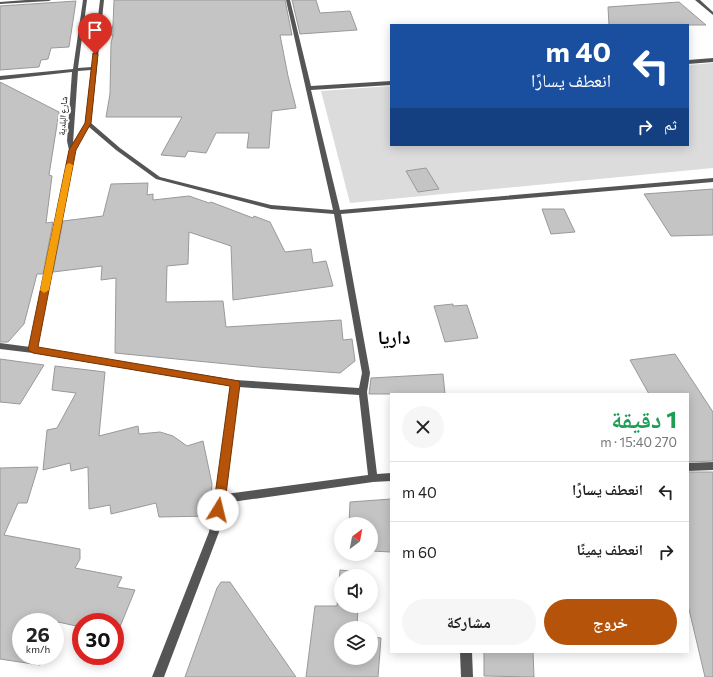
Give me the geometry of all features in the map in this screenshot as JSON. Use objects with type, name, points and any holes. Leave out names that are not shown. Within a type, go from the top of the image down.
[{"type":"street","points":[[0,3],[49,0]]},
{"type":"street","name":"شارع البلدية","points":[[72,150],[70,141],[76,70],[85,0]]},
{"type":"street","name":"شارع البلدية","points":[[72,150],[88,123],[93,68],[102,0]]},
{"type":"street","points":[[288,0],[310,88],[337,212],[366,374],[363,392],[373,478]]},
{"type":"street","points":[[697,0],[713,14]]},
{"type":"street","points":[[689,62],[713,60]]},
{"type":"street","points":[[0,78],[93,68]]},
{"type":"street","points":[[310,88],[390,83]]},
{"type":"street","points":[[88,123],[118,149],[158,178],[271,207],[337,212],[713,180]]},
{"type":"street","points":[[33,350],[72,150]]},
{"type":"street","points":[[0,346],[33,350],[235,384],[363,392]]},
{"type":"street","points":[[158,677],[214,532],[221,499],[235,384]]},
{"type":"street","points":[[689,467],[713,466]]},
{"type":"street","points":[[221,499],[373,478],[390,477]]},
{"type":"street","points":[[466,653],[467,677]]},
{"type":"shaded area","points":[[713,63],[713,168],[350,203],[321,91],[390,86],[390,146],[689,146],[689,65]]},
{"type":"building","points":[[114,0],[285,0],[292,35],[280,35],[296,108],[272,111],[269,148],[247,148],[249,133],[216,133],[206,153],[188,151],[185,157],[161,155],[182,117],[106,117],[110,94],[111,43],[113,35],[110,35],[113,25]]},
{"type":"building","points":[[292,0],[316,0],[320,13],[350,11],[357,30],[300,34]]},
{"type":"building","points":[[76,1],[69,47],[51,48],[48,59],[41,60],[39,67],[0,70],[0,6]]},
{"type":"building","points":[[679,2],[706,25],[609,24],[608,7]]},
{"type":"building","points":[[0,82],[59,112],[49,175],[52,176],[46,223],[53,222],[43,274],[37,274],[24,324],[8,342],[0,342]]},
{"type":"building","points":[[426,168],[439,189],[418,192],[406,171]]},
{"type":"building","points":[[148,183],[147,195],[153,194],[153,200],[189,196],[209,203],[211,202],[253,218],[254,216],[270,222],[285,252],[311,249],[313,263],[326,261],[333,286],[233,300],[231,246],[189,232],[188,264],[167,266],[166,302],[223,301],[226,327],[341,320],[343,340],[352,339],[355,361],[340,373],[258,367],[115,353],[116,278],[101,280],[102,266],[53,272],[63,221],[103,216],[111,184]]},
{"type":"building","points":[[713,189],[713,235],[671,236],[644,194]]},
{"type":"building","points":[[542,209],[564,209],[575,232],[551,234]]},
{"type":"building","points":[[453,304],[453,306],[467,305],[478,338],[445,342],[434,306]]},
{"type":"building","points":[[675,354],[713,412],[713,461],[689,462],[689,393],[648,393],[630,360]]},
{"type":"building","points":[[0,359],[44,365],[20,404],[0,402]]},
{"type":"building","points":[[55,366],[105,372],[99,436],[138,426],[139,434],[160,432],[173,436],[187,446],[203,441],[212,484],[209,516],[159,517],[156,503],[111,514],[110,505],[89,509],[88,467],[71,471],[70,463],[43,470],[47,430],[57,428],[76,393],[52,390]]},
{"type":"building","points":[[443,374],[445,393],[369,394],[371,378]]},
{"type":"building","points":[[38,467],[27,503],[18,503],[4,535],[80,549],[80,559],[75,568],[122,577],[117,587],[135,590],[124,617],[124,613],[72,613],[72,625],[64,623],[64,613],[12,613],[12,661],[0,659],[0,468]]},
{"type":"building","points":[[689,472],[713,472],[713,677],[705,677],[689,609]]},
{"type":"building","points":[[390,499],[390,552],[378,551],[378,517],[349,517],[350,502]]},
{"type":"building","points":[[221,582],[230,582],[296,677],[185,677],[217,588]]},
{"type":"building","points":[[315,606],[334,606],[334,613],[358,613],[357,621],[334,621],[334,665],[378,665],[378,638],[381,638],[378,677],[306,677]]},
{"type":"building","points":[[484,653],[533,653],[534,677],[484,676]]},
{"type":"slow traffic","points":[[44,290],[69,165]]},
{"type":"district","name":"داريا","points":[[394,337]]},
{"type":"route","points":[[95,54],[88,123],[76,146],[72,150],[33,350],[235,384],[221,499],[218,510]]}]
